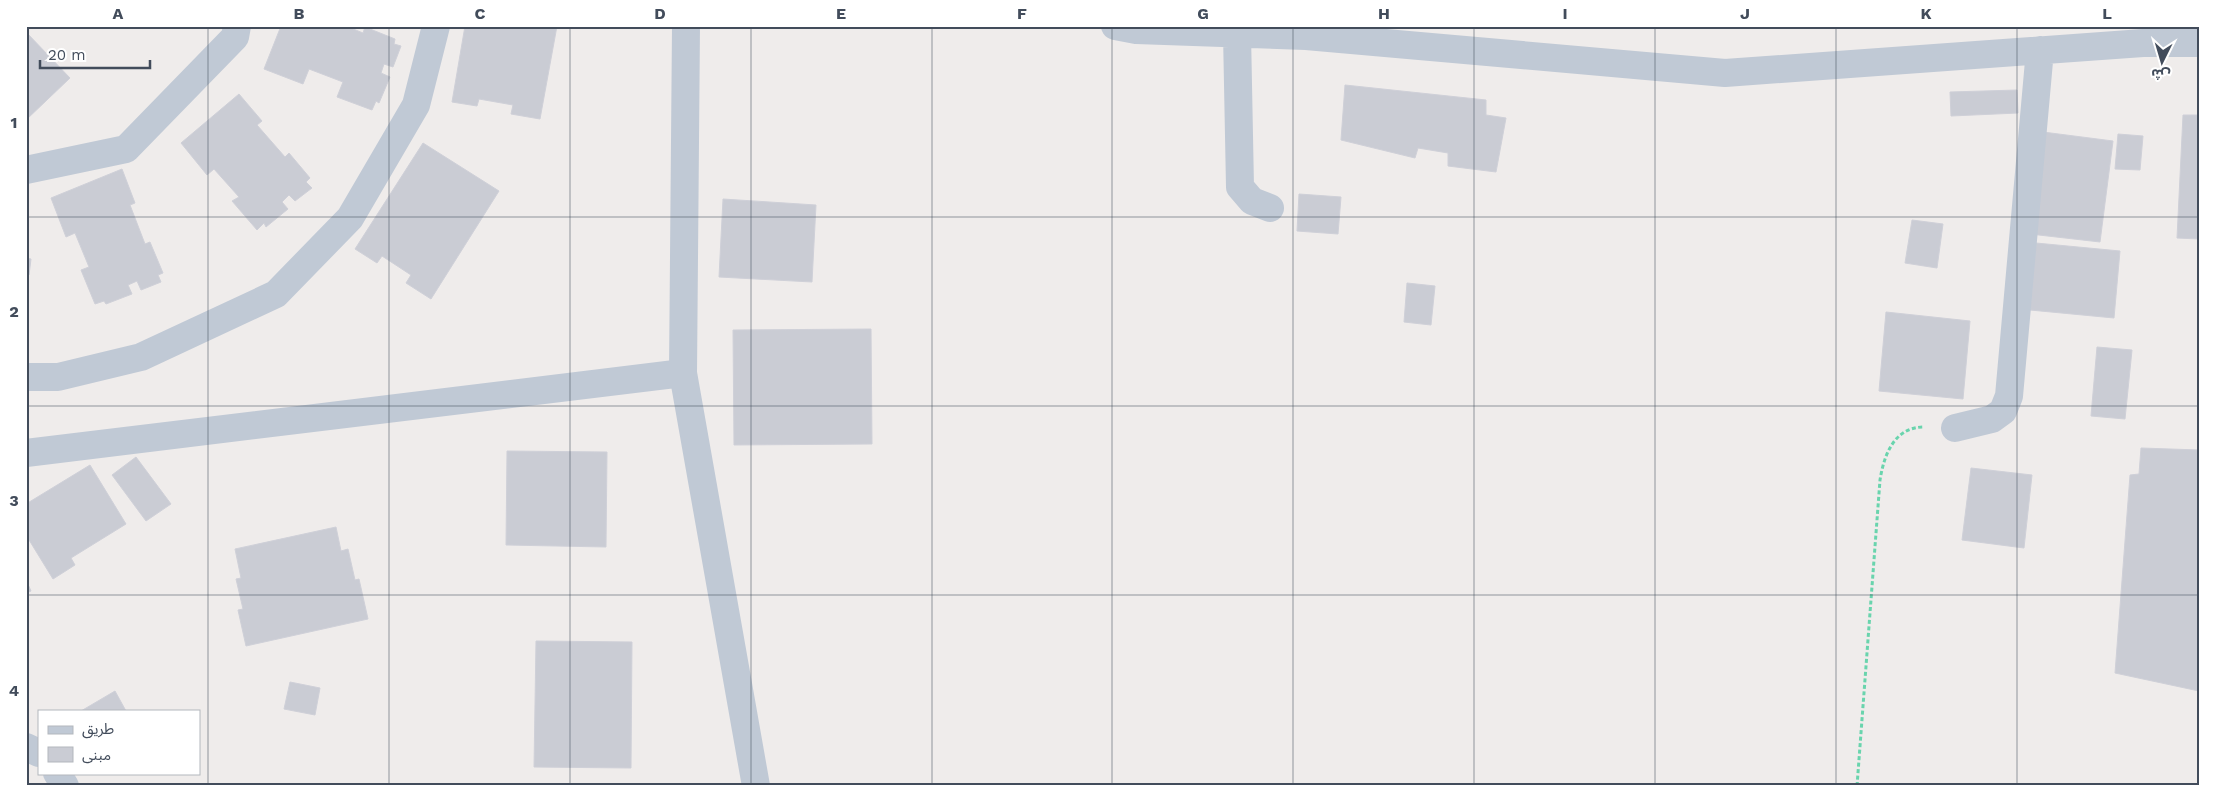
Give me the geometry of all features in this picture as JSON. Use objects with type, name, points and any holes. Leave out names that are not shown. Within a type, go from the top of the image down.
[{"type":"street","points":[[26,170],[126,149],[235,37],[236,26]]},
{"type":"street","points":[[26,377],[58,377],[141,357],[276,294],[350,218],[416,105],[436,26]]},
{"type":"street","points":[[686,26],[683,373],[756,786]]},
{"type":"street","points":[[1115,26],[1136,30],[1306,36],[1725,73],[2143,43],[2199,43]]},
{"type":"street","points":[[1237,33],[1240,187],[1252,201],[1270,208]]},
{"type":"street","points":[[1955,428],[1992,418],[2003,411],[2009,396],[2040,50]]},
{"type":"street","points":[[26,453],[683,373]]},
{"type":"street","points":[[26,747],[38,753]]},
{"type":"street","points":[[58,774],[65,786]]},
{"type":"path","points":[[1856,786],[1880,480],[1884,458],[1896,438],[1915,427],[1955,428]]},
{"type":"building","points":[[281,26],[346,26],[363,33],[365,27],[395,39],[394,44],[401,46],[393,67],[384,64],[381,73],[390,77],[379,103],[376,101],[372,110],[337,97],[343,82],[309,69],[303,84],[264,69]]},
{"type":"building","points":[[465,26],[557,26],[540,119],[511,114],[513,105],[479,99],[477,106],[452,102]]},
{"type":"building","points":[[26,32],[70,78],[26,120]]},
{"type":"building","points":[[1345,85],[1486,100],[1486,115],[1506,118],[1496,172],[1448,166],[1448,153],[1418,148],[1415,158],[1341,140]]},
{"type":"building","points":[[2017,90],[2018,113],[1951,116],[1950,92]]},
{"type":"building","points":[[239,94],[262,121],[257,125],[285,157],[289,153],[310,178],[306,182],[312,188],[295,201],[289,195],[282,202],[288,209],[266,227],[264,223],[257,230],[232,201],[239,197],[214,169],[207,175],[181,143]]},
{"type":"building","points":[[2183,115],[2199,115],[2199,239],[2177,238]]},
{"type":"building","points":[[2043,132],[2113,141],[2100,242],[2030,234]]},
{"type":"building","points":[[2118,134],[2143,136],[2140,170],[2115,169]]},
{"type":"building","points":[[423,143],[499,191],[431,299],[406,283],[411,275],[382,256],[377,263],[355,249]]},
{"type":"building","points":[[122,169],[135,203],[130,205],[145,244],[150,242],[163,273],[158,275],[161,282],[141,290],[137,281],[128,285],[132,294],[106,304],[104,301],[95,304],[81,270],[89,267],[75,233],[66,237],[51,198]]},
{"type":"building","points":[[1299,194],[1341,197],[1338,234],[1297,231]]},
{"type":"building","points":[[723,199],[816,205],[812,282],[719,277]]},
{"type":"building","points":[[1912,220],[1943,224],[1937,268],[1905,263]]},
{"type":"building","points":[[2036,243],[2120,251],[2114,318],[2030,310]]},
{"type":"building","points":[[26,258],[31,259],[29,275],[26,275]]},
{"type":"building","points":[[1407,283],[1435,286],[1431,325],[1404,322]]},
{"type":"building","points":[[1886,312],[1970,321],[1963,399],[1879,391]]},
{"type":"building","points":[[871,329],[872,444],[734,445],[733,330]]},
{"type":"building","points":[[2097,347],[2132,350],[2125,419],[2091,416]]},
{"type":"building","points":[[2141,448],[2199,450],[2199,691],[2115,673],[2130,475],[2139,474]]},
{"type":"building","points":[[507,451],[607,452],[606,547],[506,545]]},
{"type":"building","points":[[136,457],[171,504],[146,521],[112,475]]},
{"type":"building","points":[[90,465],[126,524],[71,558],[75,565],[53,579],[26,535],[26,504]]},
{"type":"building","points":[[1971,468],[2032,475],[2024,548],[1962,540]]},
{"type":"building","points":[[336,527],[341,551],[348,549],[355,580],[359,579],[368,619],[246,646],[238,610],[243,609],[236,579],[241,578],[235,549]]},
{"type":"building","points":[[26,580],[31,591],[26,593]]},
{"type":"building","points":[[536,641],[632,642],[631,768],[534,767]]},
{"type":"building","points":[[290,682],[320,688],[315,715],[284,709]]},
{"type":"building","points":[[115,691],[125,710],[83,710]]}]
